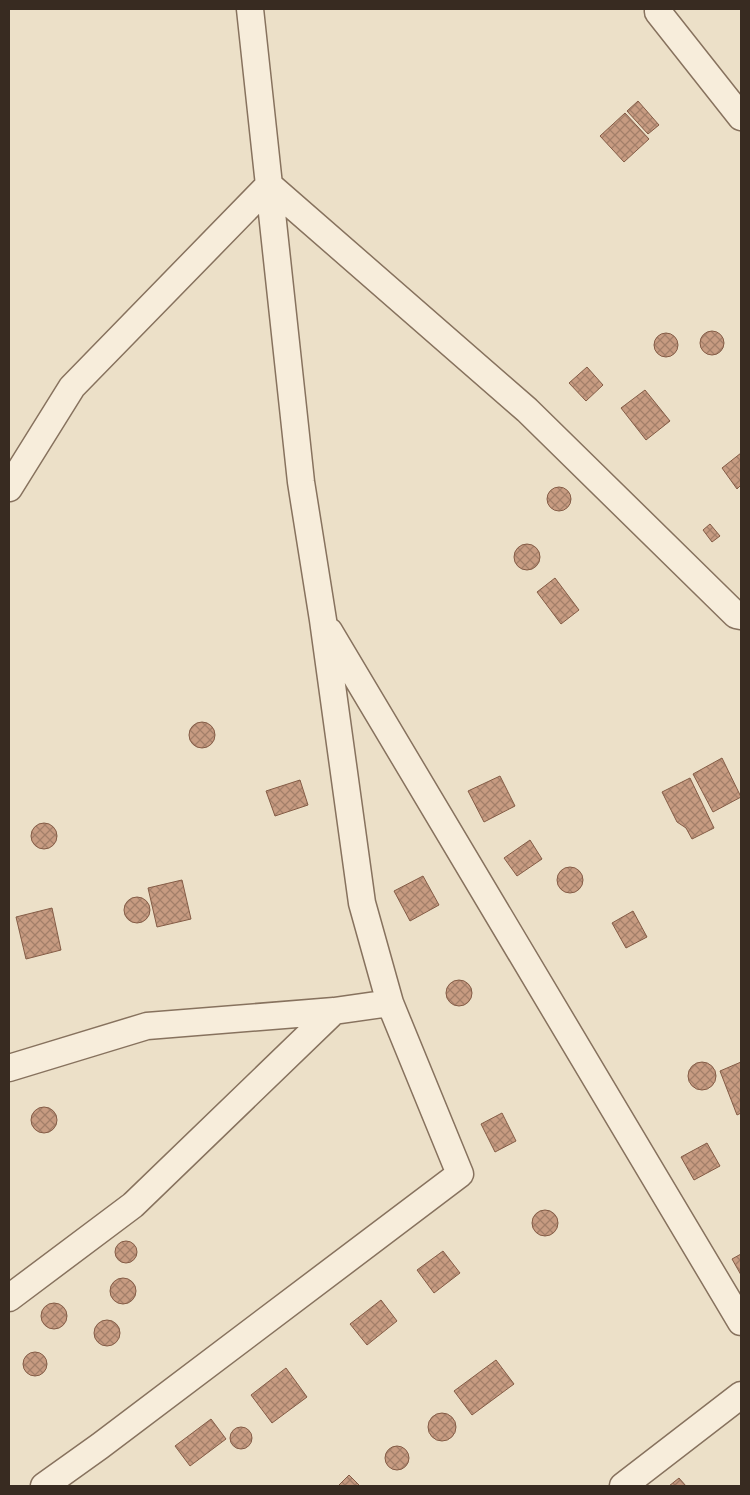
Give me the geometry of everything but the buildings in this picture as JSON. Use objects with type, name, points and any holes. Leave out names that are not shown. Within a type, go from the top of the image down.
[{"type":"street","points":[[44,1486],[100,1446],[460,1174],[390,1003],[362,903],[302,482],[250,9]]},
{"type":"street","points":[[658,9],[658,12],[741,117]]},
{"type":"street","points":[[9,488],[72,387],[269,185]]},
{"type":"street","points":[[269,185],[527,410],[736,615],[741,616]]},
{"type":"street","points":[[323,620],[741,1322]]},
{"type":"street","points":[[9,1068],[147,1026],[334,1011],[390,1003]]},
{"type":"street","points":[[9,1298],[133,1205],[334,1011]]},
{"type":"street","points":[[623,1486],[741,1395]]}]
